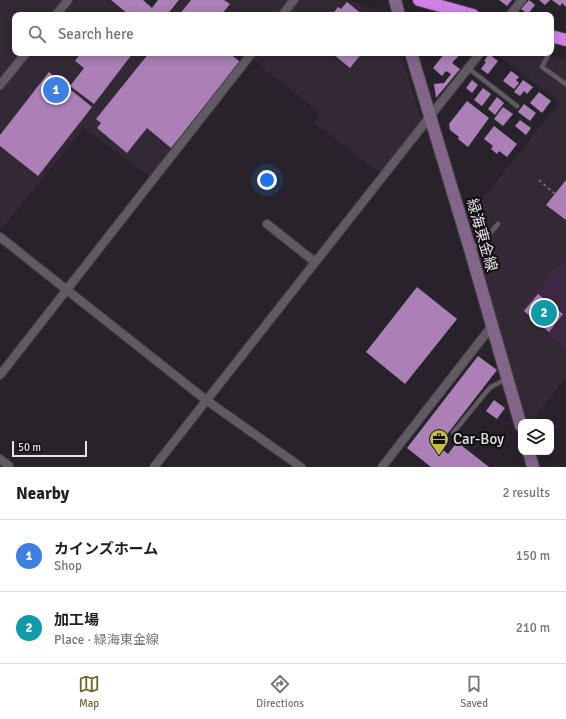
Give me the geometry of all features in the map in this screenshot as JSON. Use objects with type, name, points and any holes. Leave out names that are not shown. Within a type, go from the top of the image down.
[{"type":"highway","points":[[419,0],[462,12]]},
{"type":"main road","points":[[395,0],[398,12]]},
{"type":"main road","name":"緑海東金線","points":[[412,56],[519,419]]},
{"type":"main road","points":[[530,455],[533,467]]},
{"type":"street","points":[[58,12],[68,0]]},
{"type":"street","points":[[284,12],[294,0]]},
{"type":"street","points":[[512,12],[522,0]]},
{"type":"street","points":[[0,86],[24,56]]},
{"type":"street","points":[[0,376],[250,56]]},
{"type":"street","points":[[154,467],[478,56]]},
{"type":"street","points":[[267,224],[315,262]]},
{"type":"street","points":[[0,237],[206,400],[301,467]]},
{"type":"street","points":[[382,467],[491,327]]},
{"type":"street","points":[[0,458],[9,466],[8,467]]},
{"type":"lane","points":[[548,56],[542,67],[566,84]]},
{"type":"lane","points":[[468,68],[517,106]]},
{"type":"lane","points":[[470,250],[491,233],[498,224]]},
{"type":"lane","points":[[453,433],[491,387],[507,379]]},
{"type":"path","points":[[539,180],[555,194]]},
{"type":"shaded area","points":[[0,0],[109,0],[123,12],[12,12],[12,56],[244,56],[150,177],[84,128],[2,228],[0,227]]},
{"type":"shaded area","points":[[181,0],[347,0],[384,12],[171,12]]},
{"type":"shaded area","points":[[249,56],[402,56],[422,123],[380,173],[314,123],[320,113]]},
{"type":"shaded area","points":[[499,56],[551,56],[566,60],[566,377],[533,419],[526,419],[468,217],[560,102]]},
{"type":"shaded area","points":[[566,263],[566,349],[520,311],[554,269]]},
{"type":"building","points":[[111,0],[143,0],[152,8],[158,0],[179,0],[169,12],[125,12]]},
{"type":"building","points":[[191,0],[224,0],[230,4],[223,12],[181,12]]},
{"type":"building","points":[[499,0],[512,0],[507,6]]},
{"type":"building","points":[[529,0],[535,5],[530,12],[525,12],[521,9]]},
{"type":"building","points":[[539,0],[550,0],[545,5]]},
{"type":"building","points":[[552,0],[566,0],[566,7],[562,3],[560,6]]},
{"type":"building","points":[[347,2],[359,12],[334,12],[338,7],[341,9]]},
{"type":"building","points":[[79,56],[131,56],[94,104],[70,86],[84,68],[75,61]]},
{"type":"building","points":[[147,56],[233,56],[240,62],[171,148],[147,128],[127,153],[97,128],[101,123],[96,119]]},
{"type":"building","points":[[336,56],[360,56],[350,68]]},
{"type":"building","points":[[443,56],[458,56],[452,63],[460,69],[436,98],[434,84],[444,83],[451,74],[446,71],[442,76],[433,68]]},
{"type":"building","points":[[488,56],[492,56],[498,61],[488,74],[481,69],[486,62],[484,61]]},
{"type":"building","points":[[511,71],[519,77],[516,80],[519,83],[514,89],[503,81]]},
{"type":"building","points":[[49,72],[92,107],[38,176],[0,146],[0,135]]},
{"type":"building","points":[[472,80],[478,85],[472,93],[466,88]]},
{"type":"building","points":[[523,80],[533,87],[527,94],[524,91],[520,96],[514,92]]},
{"type":"building","points":[[483,88],[491,94],[482,106],[474,100]]},
{"type":"building","points":[[539,92],[551,101],[542,113],[530,103]]},
{"type":"building","points":[[497,97],[504,103],[495,115],[488,109]]},
{"type":"building","points":[[467,101],[489,118],[468,147],[450,130],[449,124]]},
{"type":"building","points":[[524,104],[536,113],[530,121],[518,112]]},
{"type":"building","points":[[503,107],[513,114],[503,126],[494,119]]},
{"type":"building","points":[[520,120],[531,128],[526,135],[515,126]]},
{"type":"building","points":[[494,126],[517,144],[507,157],[499,151],[497,154],[491,149],[493,146],[484,139]]},
{"type":"building","points":[[566,180],[566,220],[546,205]]},
{"type":"building","points":[[417,287],[457,319],[405,384],[366,352]]},
{"type":"building","points":[[538,294],[563,314],[549,332],[524,311]]},
{"type":"building","points":[[478,356],[497,370],[438,446],[448,454],[457,442],[489,467],[431,467],[407,448]]},
{"type":"building","points":[[494,400],[505,408],[497,419],[486,411]]},
{"type":"place","name":"カインズホーム","points":[[56,90]]},
{"type":"place","name":"加工場","points":[[544,313]]},
{"type":"place","name":"Car-Boy","points":[[439,456]]}]
